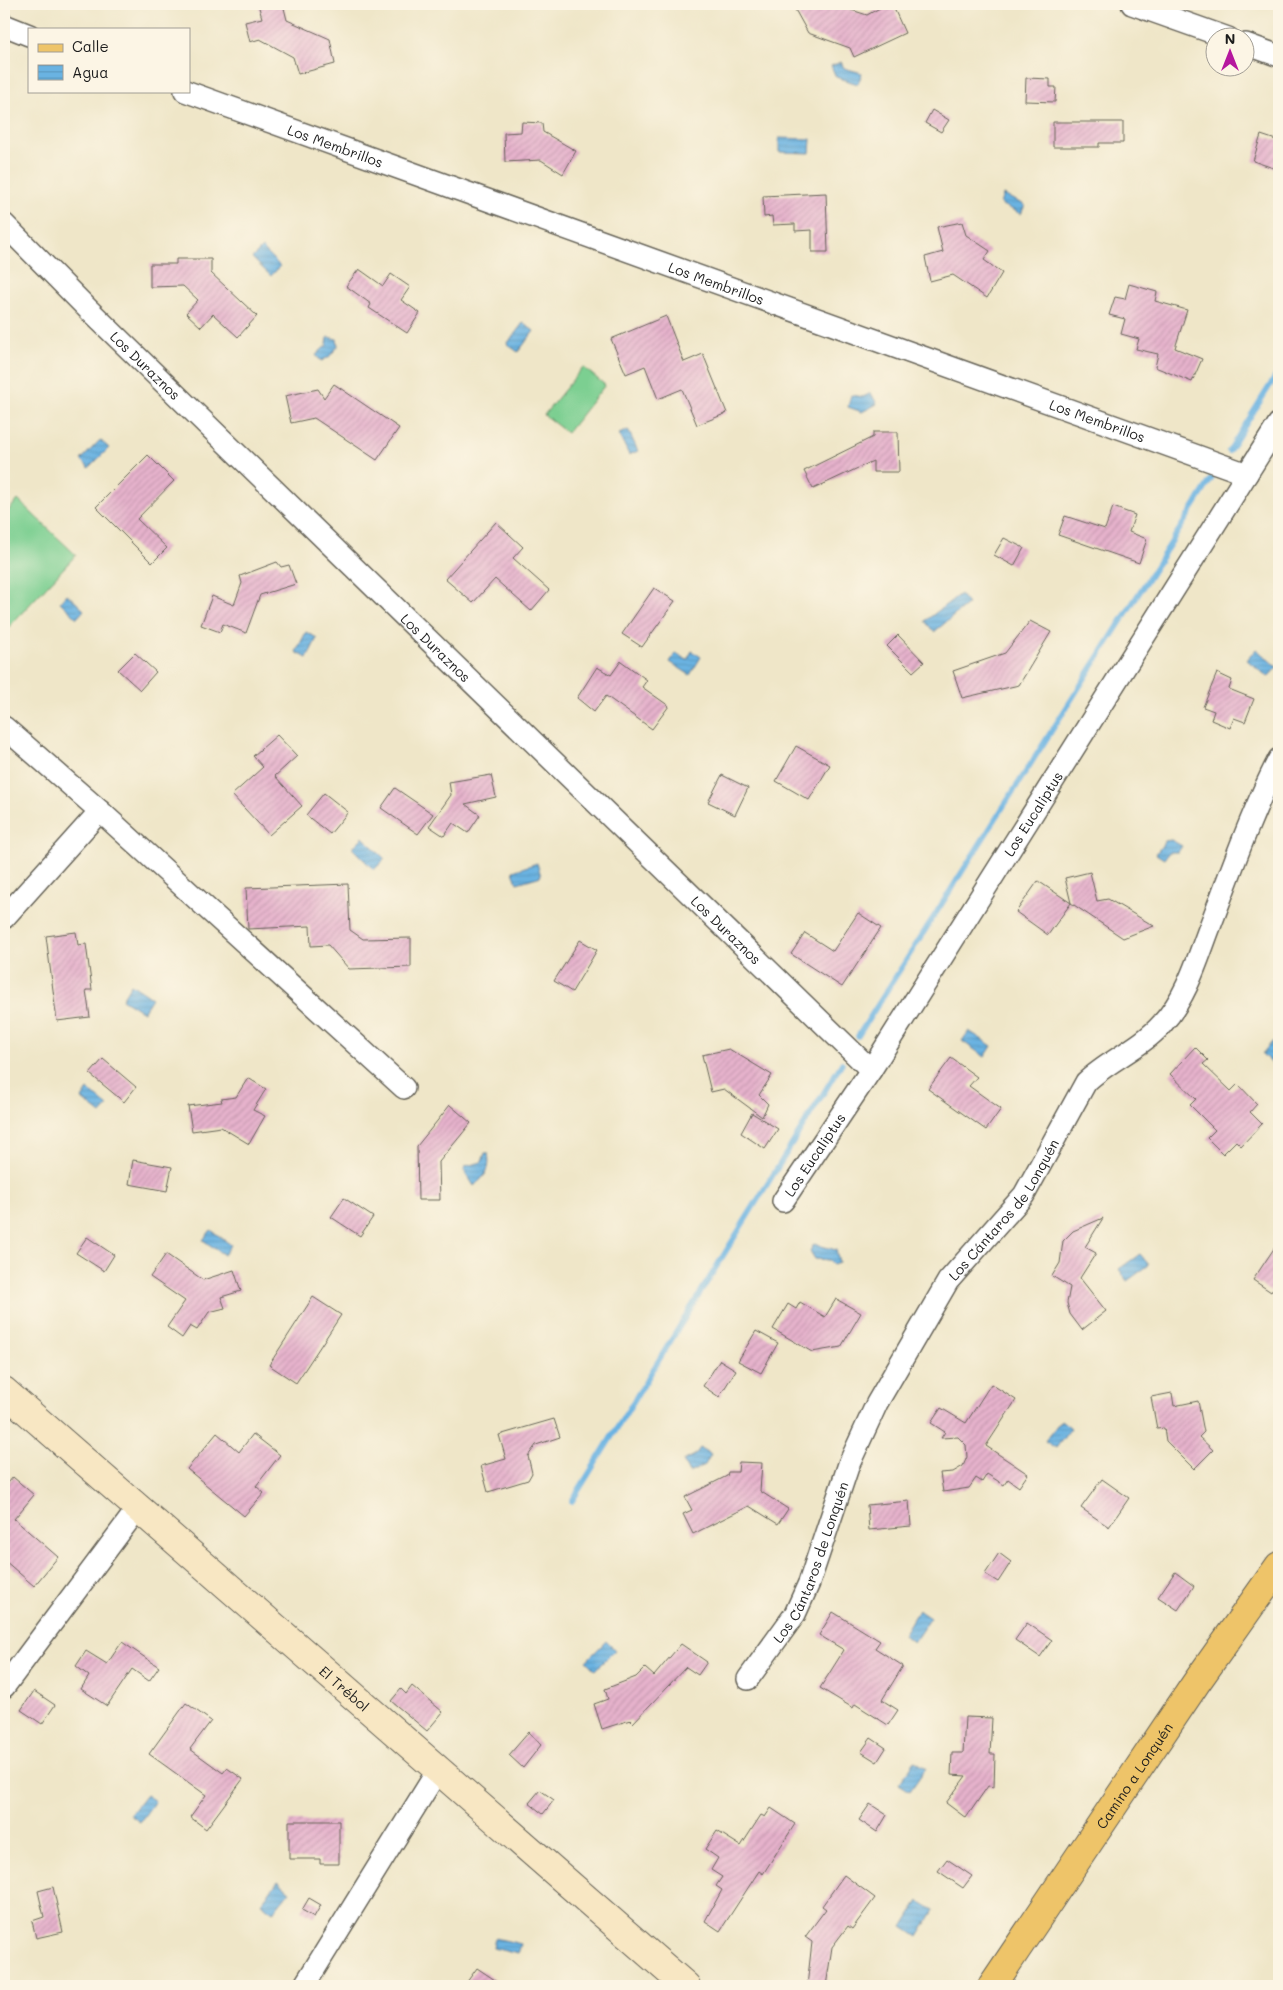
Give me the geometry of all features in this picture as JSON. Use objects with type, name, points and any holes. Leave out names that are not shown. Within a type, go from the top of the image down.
[{"type":"main road","name":"El Trébol","points":[[6,1398],[138,1508],[686,1986]]},
{"type":"main road","name":"Camino a Lonquén","points":[[992,1986],[1196,1683],[1279,1566]]},
{"type":"street","points":[[1132,4],[1206,30]]},
{"type":"street","points":[[4,25],[28,35]]},
{"type":"street","points":[[1256,48],[1279,56]]},
{"type":"street","name":"Los Membrillos","points":[[188,92],[1247,474]]},
{"type":"street","name":"Los Duraznos","points":[[4,224],[102,323],[871,1070]]},
{"type":"street","name":"Los Eucaliptus","points":[[783,1201],[871,1070],[1279,423]]},
{"type":"street","points":[[4,727],[100,811],[404,1088]]},
{"type":"street","name":"Los Cántaros de Lonquén","points":[[748,1679],[795,1614],[809,1582],[849,1464],[865,1426],[948,1281],[1024,1194],[1086,1082],[1098,1070],[1162,1024],[1180,998],[1194,970],[1260,800],[1279,759]]},
{"type":"street","points":[[4,918],[100,811]]},
{"type":"street","points":[[4,1686],[138,1508]]},
{"type":"street","points":[[304,1986],[438,1770]]},
{"type":"green space","points":[[583,367],[605,385],[567,433],[544,415]]},
{"type":"green space","points":[[18,500],[76,555],[4,632],[4,515]]},
{"type":"water","points":[[841,62],[844,68],[862,73],[858,84],[836,77],[831,66]]},
{"type":"water","points":[[779,138],[811,139],[810,153],[779,152]]},
{"type":"water","points":[[1003,195],[1025,205],[1021,214],[1000,204]]},
{"type":"water","points":[[262,248],[280,266],[271,276],[252,258]]},
{"type":"water","points":[[523,323],[534,331],[518,352],[507,344]]},
{"type":"water","points":[[328,337],[337,339],[338,346],[329,357],[321,361],[316,355],[327,345]]},
{"type":"water","points":[[871,393],[877,404],[862,412],[848,407],[851,395],[863,397]]},
{"type":"water","points":[[628,430],[638,451],[629,455],[619,434]]},
{"type":"water","points":[[100,440],[109,448],[89,468],[81,460]]},
{"type":"water","points":[[67,594],[84,610],[77,618],[60,602]]},
{"type":"water","points":[[960,594],[968,604],[934,632],[925,621]]},
{"type":"water","points":[[306,632],[317,638],[307,658],[296,652]]},
{"type":"water","points":[[1256,649],[1277,667],[1268,677],[1247,660]]},
{"type":"water","points":[[692,651],[701,657],[690,675],[670,662],[676,653],[687,660]]},
{"type":"water","points":[[363,837],[385,859],[374,870],[352,848]]},
{"type":"water","points":[[1171,840],[1182,846],[1178,852],[1169,852],[1164,859],[1156,854],[1165,841]]},
{"type":"water","points":[[537,863],[541,876],[517,883],[513,871]]},
{"type":"water","points":[[131,984],[152,998],[143,1012],[122,999]]},
{"type":"water","points":[[969,1031],[992,1046],[985,1057],[962,1041]]},
{"type":"water","points":[[1272,1042],[1279,1049],[1279,1070],[1262,1054]]},
{"type":"water","points":[[88,1090],[108,1106],[101,1114],[82,1099]]},
{"type":"water","points":[[485,1153],[488,1153],[489,1159],[487,1172],[474,1186],[464,1170],[466,1166],[482,1162]]},
{"type":"water","points":[[211,1230],[231,1245],[224,1255],[203,1240]]},
{"type":"water","points":[[814,1244],[836,1250],[839,1262],[833,1264],[829,1260],[815,1259],[810,1251]]},
{"type":"water","points":[[1140,1254],[1149,1265],[1127,1281],[1119,1269]]},
{"type":"water","points":[[1061,1420],[1071,1428],[1056,1448],[1045,1441]]},
{"type":"water","points":[[700,1448],[711,1454],[705,1465],[689,1473],[683,1461],[695,1455]]},
{"type":"water","points":[[918,1610],[930,1618],[914,1642],[903,1635]]},
{"type":"water","points":[[606,1641],[615,1650],[595,1670],[586,1661]]},
{"type":"water","points":[[915,1761],[926,1768],[910,1791],[899,1784]]},
{"type":"water","points":[[146,1795],[155,1801],[140,1822],[130,1815]]},
{"type":"water","points":[[278,1881],[290,1891],[273,1912],[261,1903]]},
{"type":"water","points":[[919,1901],[934,1910],[918,1937],[903,1927]]},
{"type":"water","points":[[495,1938],[521,1944],[518,1954],[493,1948]]},
{"type":"building","points":[[258,4],[283,4],[287,20],[330,39],[335,64],[298,74],[293,57],[260,39],[250,42],[245,22],[262,18]]},
{"type":"building","points":[[792,4],[833,4],[867,15],[887,4],[892,4],[905,33],[854,57],[850,48],[808,33]]},
{"type":"building","points":[[1026,78],[1050,79],[1050,87],[1056,87],[1055,102],[1025,101]]},
{"type":"building","points":[[932,110],[949,120],[941,132],[925,123]]},
{"type":"building","points":[[522,122],[542,123],[543,132],[576,151],[563,174],[541,160],[505,162],[504,133],[521,132]]},
{"type":"building","points":[[1053,122],[1123,122],[1123,143],[1099,143],[1099,147],[1053,147]]},
{"type":"building","points":[[1261,135],[1279,141],[1279,170],[1253,161]]},
{"type":"building","points":[[826,193],[828,252],[812,252],[812,230],[795,231],[795,224],[773,225],[772,216],[764,217],[763,196]]},
{"type":"building","points":[[962,222],[966,235],[990,251],[984,260],[1002,273],[987,298],[953,275],[930,281],[925,257],[943,252],[937,227]]},
{"type":"building","points":[[176,259],[211,259],[211,273],[257,316],[238,337],[213,314],[201,327],[186,313],[198,300],[183,286],[150,287],[150,264],[176,264]]},
{"type":"building","points":[[359,269],[383,286],[391,274],[410,287],[401,300],[420,313],[407,333],[369,308],[371,304],[346,286]]},
{"type":"building","points":[[1129,284],[1157,292],[1155,301],[1187,310],[1175,348],[1202,359],[1192,382],[1155,367],[1158,354],[1136,349],[1139,339],[1121,334],[1125,319],[1109,315],[1115,297],[1125,299]]},
{"type":"building","points":[[666,316],[684,362],[703,354],[727,413],[697,425],[682,389],[658,399],[645,366],[626,374],[611,339]]},
{"type":"building","points":[[334,384],[399,428],[377,460],[314,418],[291,423],[285,396],[318,389],[324,398]]},
{"type":"building","points":[[873,432],[898,432],[899,472],[873,472],[873,461],[813,489],[804,471],[873,437]]},
{"type":"building","points":[[148,455],[174,481],[137,519],[167,548],[152,563],[96,507]]},
{"type":"building","points":[[1113,507],[1135,515],[1129,532],[1147,539],[1139,563],[1058,535],[1065,516],[1105,529]]},
{"type":"building","points":[[496,522],[523,547],[513,558],[549,590],[531,611],[495,579],[473,603],[445,579]]},
{"type":"building","points":[[1004,538],[1024,548],[1014,566],[994,555]]},
{"type":"building","points":[[277,562],[281,567],[289,565],[296,584],[260,595],[246,633],[223,624],[220,632],[201,625],[212,596],[234,605],[242,583],[240,576]]},
{"type":"building","points":[[654,588],[675,601],[642,647],[622,634]]},
{"type":"building","points":[[1030,621],[1051,632],[1019,685],[962,698],[953,671],[1005,653]]},
{"type":"building","points":[[898,635],[924,662],[913,672],[887,646]]},
{"type":"building","points":[[135,653],[156,672],[140,690],[118,670]]},
{"type":"building","points":[[621,661],[647,680],[642,687],[669,706],[652,729],[606,696],[594,712],[577,698],[597,667],[611,675]]},
{"type":"building","points":[[1217,673],[1232,680],[1229,689],[1254,699],[1245,722],[1234,718],[1230,728],[1211,720],[1214,711],[1203,707]]},
{"type":"building","points":[[277,735],[297,756],[275,776],[302,806],[269,835],[232,795],[263,767],[253,756]]},
{"type":"building","points":[[796,746],[830,765],[809,800],[776,781]]},
{"type":"building","points":[[491,775],[496,797],[465,804],[480,815],[468,833],[453,823],[444,836],[429,826],[451,795],[449,782]]},
{"type":"building","points":[[722,775],[748,788],[735,815],[708,802]]},
{"type":"building","points":[[395,788],[433,814],[418,834],[381,808]]},
{"type":"building","points":[[324,793],[348,812],[330,834],[306,815]]},
{"type":"building","points":[[1090,872],[1097,901],[1108,899],[1154,926],[1123,938],[1071,903],[1065,878]]},
{"type":"building","points":[[1038,881],[1071,903],[1048,935],[1016,912]]},
{"type":"building","points":[[348,884],[350,930],[363,939],[411,938],[411,967],[349,969],[328,945],[311,946],[310,926],[248,929],[246,888]]},
{"type":"building","points":[[858,913],[881,928],[842,987],[791,954],[805,933],[833,951]]},
{"type":"building","points":[[76,932],[78,945],[86,944],[92,990],[86,990],[90,1017],[57,1021],[46,936]]},
{"type":"building","points":[[580,940],[597,950],[572,992],[554,981]]},
{"type":"building","points":[[1195,1047],[1208,1060],[1203,1064],[1231,1091],[1238,1084],[1257,1104],[1250,1112],[1262,1124],[1241,1146],[1236,1141],[1223,1154],[1207,1138],[1215,1130],[1190,1105],[1196,1099],[1170,1074]]},
{"type":"building","points":[[729,1049],[772,1075],[759,1095],[768,1104],[762,1117],[724,1089],[711,1092],[702,1055]]},
{"type":"building","points":[[951,1058],[977,1077],[969,1086],[1001,1109],[986,1130],[928,1089]]},
{"type":"building","points":[[103,1059],[136,1087],[124,1102],[90,1074]]},
{"type":"building","points":[[248,1078],[266,1089],[253,1110],[265,1116],[249,1144],[221,1127],[192,1131],[188,1106],[222,1102],[221,1099],[236,1097]]},
{"type":"building","points":[[450,1105],[471,1123],[439,1162],[440,1200],[418,1200],[417,1146]]},
{"type":"building","points":[[752,1113],[778,1129],[765,1149],[741,1133]]},
{"type":"building","points":[[133,1160],[172,1167],[167,1191],[129,1184]]},
{"type":"building","points":[[344,1198],[373,1217],[360,1236],[331,1217]]},
{"type":"building","points":[[1103,1218],[1085,1247],[1096,1253],[1080,1278],[1106,1311],[1082,1330],[1070,1314],[1067,1303],[1070,1287],[1052,1276],[1060,1263],[1063,1241],[1073,1231]]},
{"type":"building","points":[[87,1237],[114,1255],[104,1271],[76,1253]]},
{"type":"building","points":[[1279,1241],[1279,1280],[1271,1292],[1253,1280]]},
{"type":"building","points":[[166,1254],[203,1280],[234,1270],[241,1291],[221,1297],[225,1308],[209,1312],[197,1330],[190,1326],[182,1338],[167,1327],[185,1301],[150,1277]]},
{"type":"building","points":[[313,1297],[341,1315],[296,1383],[269,1365]]},
{"type":"building","points":[[836,1299],[861,1313],[841,1347],[812,1352],[773,1329],[788,1304],[796,1309],[800,1302],[825,1317]]},
{"type":"building","points":[[756,1331],[778,1343],[761,1373],[738,1361]]},
{"type":"building","points":[[720,1360],[736,1370],[719,1397],[703,1386]]},
{"type":"building","points":[[991,1384],[1016,1400],[986,1446],[1028,1474],[1019,1487],[1008,1479],[1004,1485],[987,1474],[982,1482],[976,1478],[969,1488],[943,1492],[940,1473],[953,1472],[963,1466],[967,1457],[966,1445],[958,1437],[941,1438],[945,1432],[931,1423],[941,1408],[966,1423]]},
{"type":"building","points":[[1172,1393],[1174,1406],[1198,1401],[1204,1432],[1199,1437],[1213,1450],[1194,1469],[1166,1441],[1164,1428],[1157,1429],[1151,1397]]},
{"type":"building","points":[[554,1419],[560,1437],[536,1445],[528,1456],[532,1473],[528,1480],[488,1492],[481,1466],[506,1459],[499,1435]]},
{"type":"building","points":[[217,1433],[239,1452],[253,1434],[280,1455],[256,1486],[264,1493],[244,1516],[187,1469]]},
{"type":"building","points":[[739,1462],[762,1463],[760,1491],[788,1509],[778,1524],[749,1506],[693,1534],[683,1514],[692,1510],[685,1497],[727,1476],[728,1472],[738,1472]]},
{"type":"building","points":[[13,1477],[34,1495],[14,1519],[58,1557],[34,1586],[4,1560],[4,1488]]},
{"type":"building","points":[[1102,1479],[1129,1498],[1109,1527],[1081,1508]]},
{"type":"building","points":[[909,1501],[911,1526],[869,1530],[867,1505]]},
{"type":"building","points":[[999,1553],[1011,1562],[998,1582],[985,1574]]},
{"type":"building","points":[[1175,1572],[1194,1586],[1178,1610],[1158,1597]]},
{"type":"building","points":[[833,1612],[880,1641],[875,1648],[903,1666],[882,1700],[898,1710],[888,1725],[855,1704],[853,1708],[820,1688],[844,1650],[819,1635]]},
{"type":"building","points":[[1027,1623],[1052,1640],[1040,1657],[1015,1640]]},
{"type":"building","points":[[122,1642],[159,1667],[149,1681],[132,1669],[107,1706],[81,1689],[89,1676],[76,1666],[86,1651],[107,1664]]},
{"type":"building","points":[[681,1644],[707,1662],[698,1675],[686,1667],[633,1723],[630,1720],[602,1729],[594,1704],[608,1699],[605,1689],[636,1677],[645,1668],[654,1676]]},
{"type":"building","points":[[412,1686],[443,1712],[427,1731],[391,1701],[401,1689],[406,1694]]},
{"type":"building","points":[[34,1691],[55,1705],[42,1724],[21,1710]]},
{"type":"building","points":[[186,1703],[211,1721],[190,1749],[223,1773],[227,1768],[243,1779],[206,1829],[190,1817],[206,1795],[149,1754]]},
{"type":"building","points":[[965,1717],[992,1718],[990,1754],[995,1754],[994,1787],[988,1786],[966,1818],[946,1803],[966,1776],[951,1775],[952,1753],[963,1753]]},
{"type":"building","points":[[529,1732],[541,1745],[523,1768],[509,1755]]},
{"type":"building","points":[[871,1738],[886,1748],[877,1762],[861,1752]]},
{"type":"building","points":[[540,1790],[554,1800],[543,1814],[529,1803]]},
{"type":"building","points":[[870,1804],[887,1815],[877,1832],[859,1820]]},
{"type":"building","points":[[771,1808],[795,1824],[763,1874],[759,1871],[720,1931],[705,1921],[722,1890],[716,1886],[722,1877],[711,1870],[718,1858],[705,1849],[717,1831],[741,1846],[761,1815],[765,1817]]},
{"type":"building","points":[[289,1821],[339,1821],[339,1864],[320,1864],[320,1859],[289,1859]]},
{"type":"building","points":[[947,1859],[972,1876],[963,1888],[938,1871]]},
{"type":"building","points":[[844,1875],[875,1898],[852,1929],[848,1926],[832,1947],[826,1986],[807,1986],[812,1942],[805,1937],[826,1909],[822,1906]]},
{"type":"building","points":[[53,1887],[63,1932],[36,1938],[32,1921],[44,1917],[38,1891]]},
{"type":"building","points":[[309,1898],[321,1905],[314,1917],[302,1910]]},
{"type":"building","points":[[477,1968],[504,1986],[464,1986]]},
{"type":"waterway","points":[[1229,451],[1279,371]]},
{"type":"waterway","points":[[858,1036],[1212,478]]},
{"type":"waterway","points":[[572,1501],[842,1063]]}]
